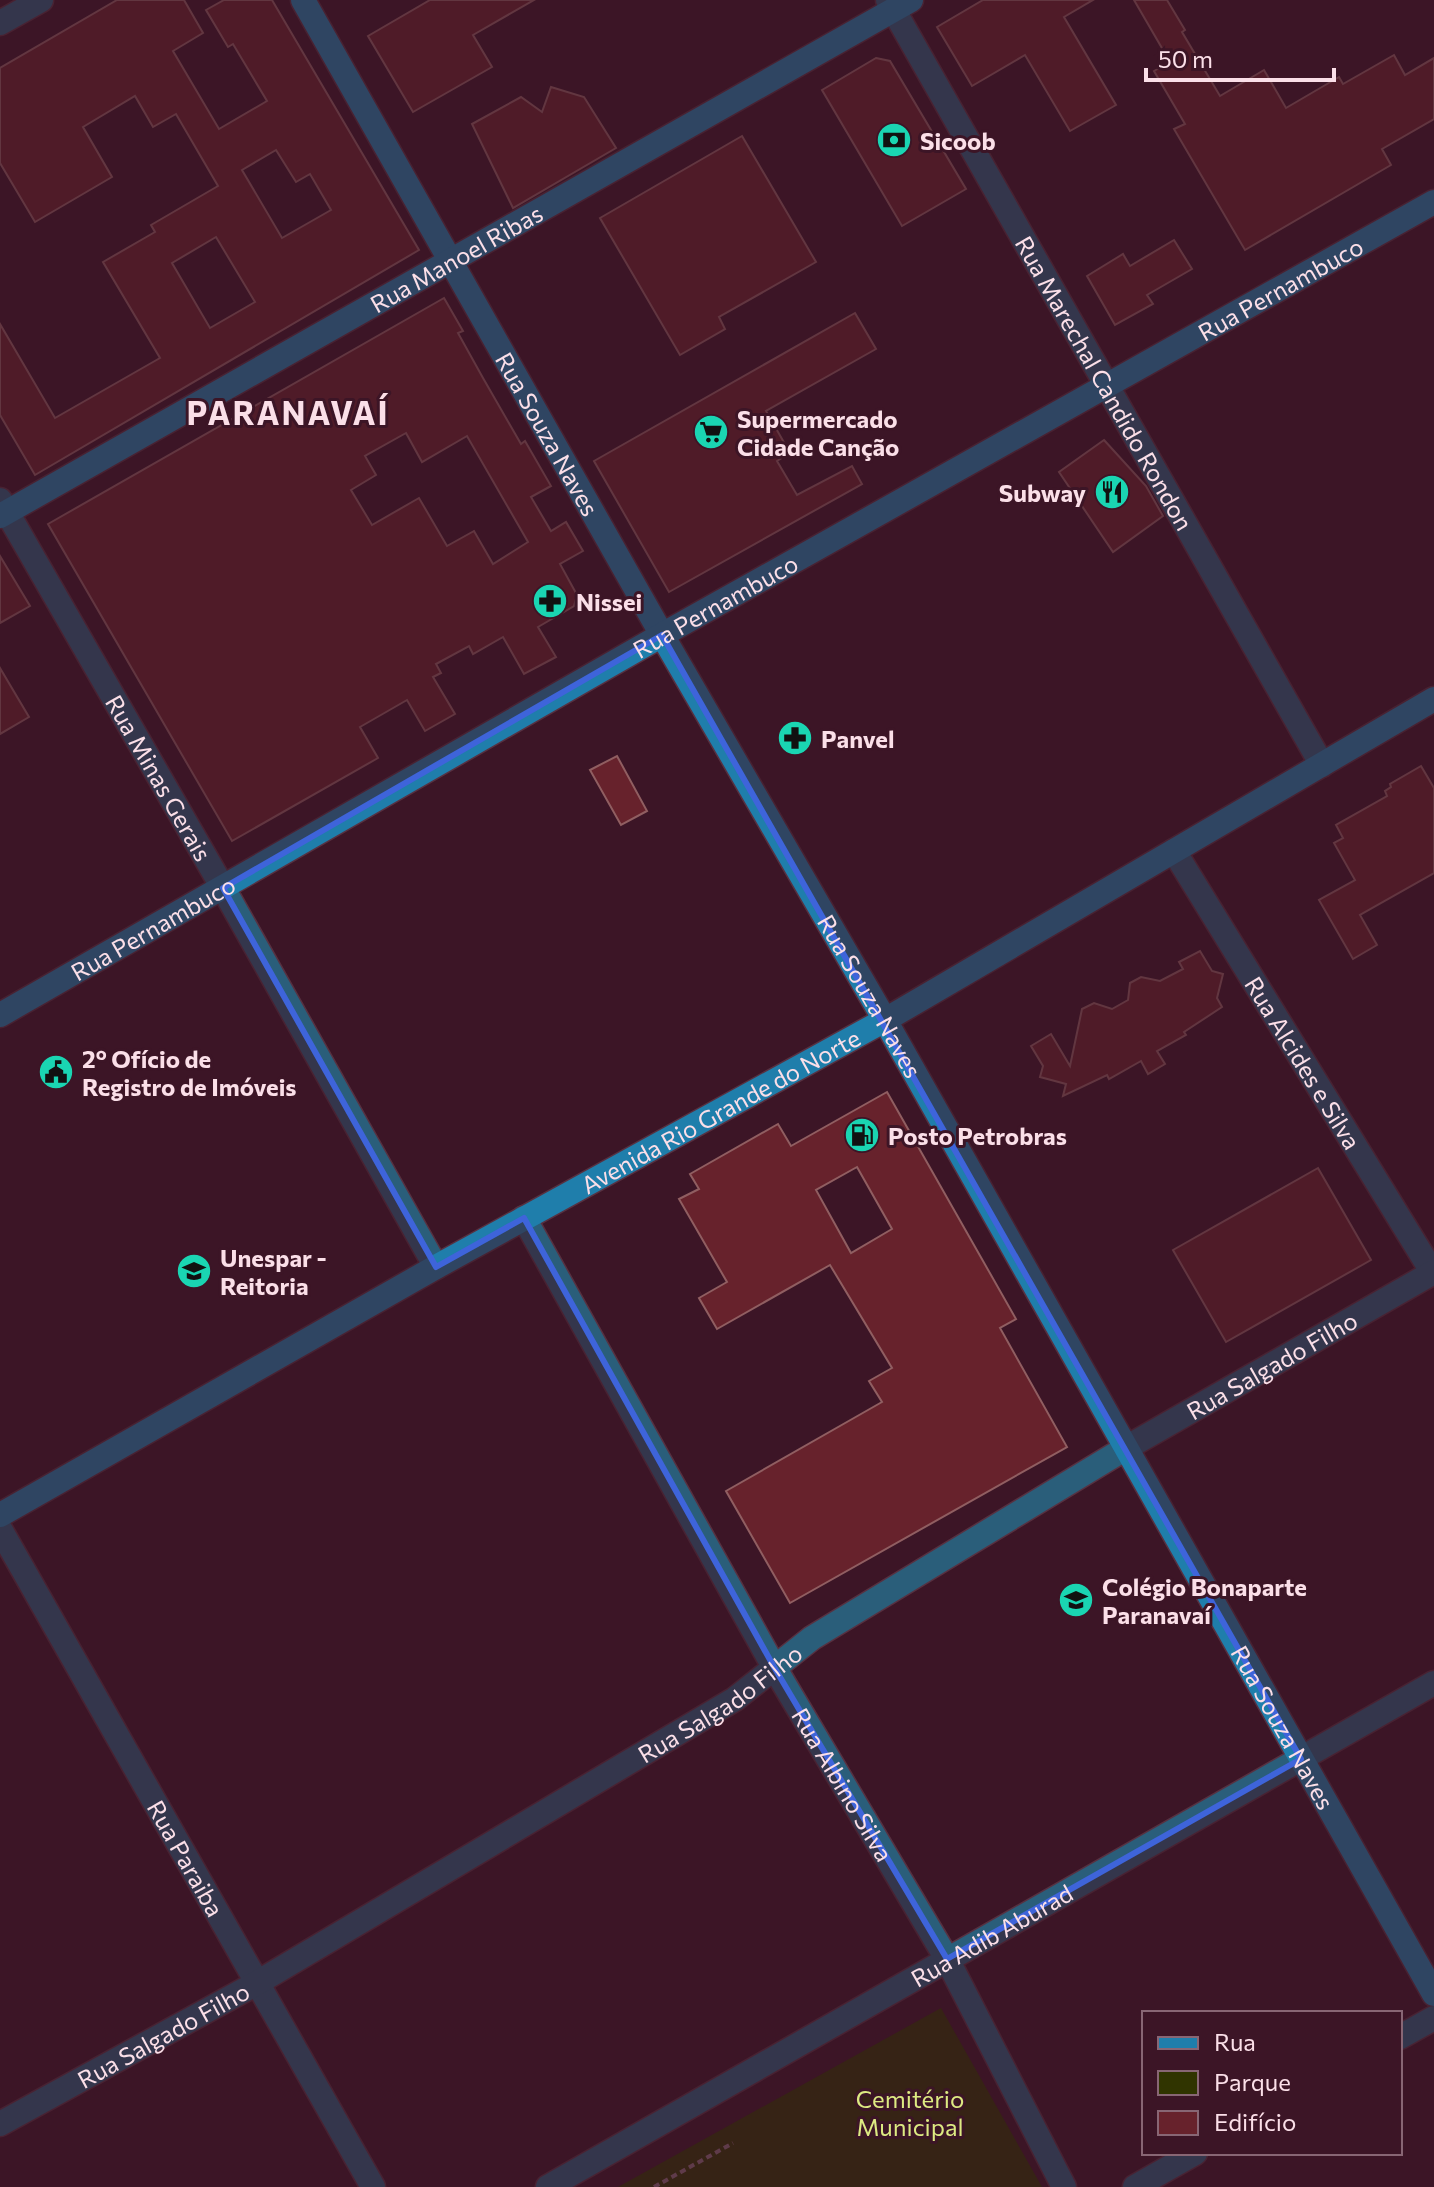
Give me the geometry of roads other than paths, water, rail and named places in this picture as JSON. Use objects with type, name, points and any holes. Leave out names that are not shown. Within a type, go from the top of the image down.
[{"type":"street","points":[[0,23],[41,0]]},
{"type":"street","name":"Rua Souza Naves","points":[[303,0],[662,635],[885,1020],[1434,1994]]},
{"type":"street","name":"Rua Manoel Ribas","points":[[2,509],[451,261],[898,3]]},
{"type":"street","name":"Rua Marechal Candido Rondon","points":[[898,3],[1322,765]]},
{"type":"street","name":"Rua Pernambuco","points":[[0,1015],[985,451],[1109,385],[1434,202]]},
{"type":"street","name":"Rua Minas Gerais","points":[[2,509],[223,888],[436,1267]]},
{"type":"street","name":"Avenida Rio Grande do Norte","points":[[0,1515],[436,1267],[885,1020],[1434,699]]},
{"type":"street","name":"Rua Alcides e Silva","points":[[1174,851],[1434,1273]]},
{"type":"street","name":"Rua Albino Silva","points":[[524,1218],[774,1667],[947,1959],[1064,2187]]},
{"type":"street","name":"Rua Salgado Filho","points":[[0,2124],[257,1983],[735,1699],[812,1638],[1126,1448],[1434,1273]]},
{"type":"street","name":"Rua Paraiba","points":[[0,1529],[373,2187]]},
{"type":"street","name":"Rua Adib Aburad","points":[[548,2187],[1434,1683]]},
{"type":"street","points":[[1402,2036],[1434,2018]]},
{"type":"street","points":[[1135,2187],[1191,2155]]},
{"type":"place","name":"Sicoob","points":[[894,140]]},
{"type":"place","name":"Supermercado Cidade Canção","points":[[711,432]]},
{"type":"place","name":"Subway","points":[[1112,492]]},
{"type":"place","name":"Nissei","points":[[550,601]]},
{"type":"place","name":"Panvel","points":[[795,738]]},
{"type":"place","name":"2º Ofício de Registro de Imóveis","points":[[56,1072]]},
{"type":"place","name":"Posto Petrobras","points":[[862,1135]]},
{"type":"place","name":"Unespar - Reitoria","points":[[194,1271]]},
{"type":"place","name":"Colégio Bonaparte Paranavaí","points":[[1076,1600]]},
{"type":"district","name":"PARANAVAÍ","points":[[288,412]]},
{"type":"park label","name":"Cemitério Municipal","points":[[910,2112]]}]
